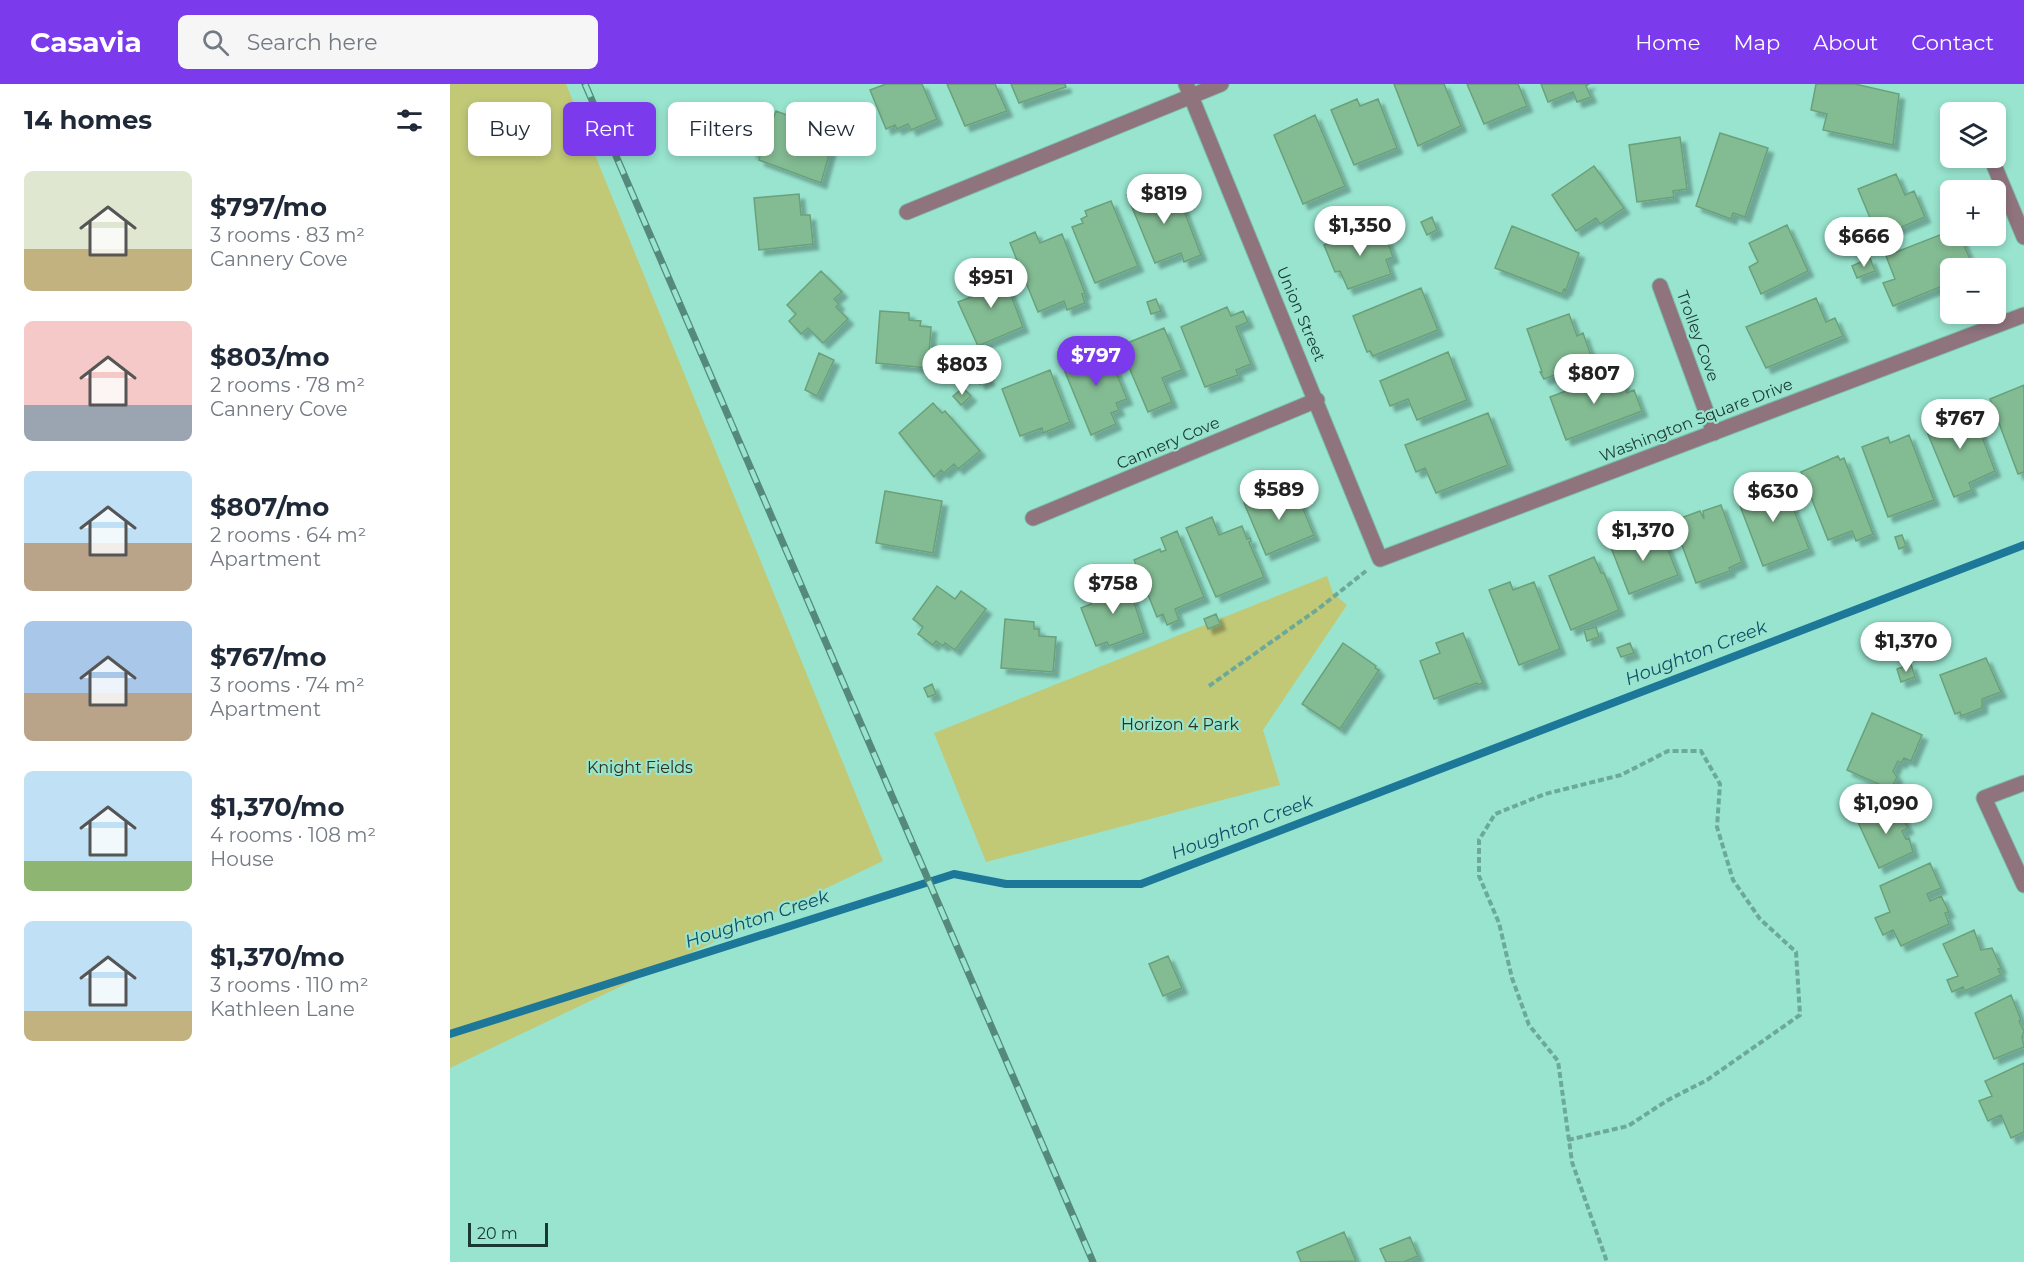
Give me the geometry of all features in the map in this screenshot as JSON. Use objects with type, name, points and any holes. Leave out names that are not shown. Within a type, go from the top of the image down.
[{"type":"street","points":[[907,212],[1188,90],[1221,84]]},
{"type":"street","name":"Union Street","points":[[1188,90],[1317,400],[1380,559]]},
{"type":"street","points":[[1995,168],[2024,237]]},
{"type":"street","name":"Trolley Cove","points":[[1660,286],[1714,433]]},
{"type":"street","name":"Washington Square Drive","points":[[1380,559],[2024,315]]},
{"type":"street","name":"Cannery Cove","points":[[1033,518],[1317,400]]},
{"type":"street","points":[[2024,783],[1984,798],[2024,885]]},
{"type":"path","points":[[1209,686],[1325,604],[1380,559]]},
{"type":"path","points":[[1568,1140],[1628,1126],[1668,1100],[1707,1080],[1800,1015],[1796,952],[1760,919],[1733,880],[1717,827],[1720,784],[1701,751],[1668,751],[1621,775],[1545,794],[1525,802],[1496,814],[1479,840],[1479,876],[1499,923],[1512,978],[1528,1024],[1558,1060],[1568,1140],[1572,1162],[1607,1262]]},
{"type":"green space","name":"Knight Fields","points":[[450,84],[566,84],[573,102],[563,102],[563,156],[595,156],[883,861],[450,1068]]},
{"type":"green space","name":"Horizon 4 Park","points":[[1327,576],[1333,593],[1347,605],[1263,730],[1280,785],[986,862],[934,733]]},
{"type":"building","points":[[886,84],[922,84],[937,119],[911,130],[908,124],[897,129],[895,125],[886,129],[870,90]]},
{"type":"building","points":[[947,84],[995,84],[1007,111],[965,126]]},
{"type":"building","points":[[1011,84],[1065,84],[1066,87],[1019,103]]},
{"type":"building","points":[[1394,84],[1444,84],[1461,126],[1418,146]]},
{"type":"building","points":[[1467,84],[1518,84],[1527,106],[1484,124]]},
{"type":"building","points":[[1541,84],[1589,84],[1586,86],[1591,97],[1577,102],[1573,92],[1548,102]]},
{"type":"building","points":[[1816,84],[1855,84],[1899,94],[1893,145],[1823,130],[1827,114],[1811,110]]},
{"type":"building","points":[[1357,99],[1360,106],[1378,99],[1397,148],[1354,165],[1331,110]]},
{"type":"building","points":[[776,111],[786,115],[786,156],[829,156],[821,183],[759,160],[760,156],[774,156]]},
{"type":"building","points":[[1315,115],[1345,186],[1303,204],[1274,135]]},
{"type":"building","points":[[1720,133],[1768,148],[1745,217],[1733,213],[1731,219],[1696,206]]},
{"type":"building","points":[[1680,137],[1687,189],[1673,191],[1674,197],[1637,202],[1629,145]]},
{"type":"building","points":[[1594,166],[1624,208],[1600,224],[1596,218],[1576,231],[1552,195]]},
{"type":"building","points":[[1896,174],[1905,195],[1914,191],[1925,217],[1878,237],[1858,189]]},
{"type":"building","points":[[1153,184],[1157,196],[1166,192],[1168,199],[1178,195],[1201,255],[1184,262],[1181,253],[1155,263],[1127,195]]},
{"type":"building","points":[[799,194],[801,215],[810,215],[813,244],[759,250],[754,198]]},
{"type":"building","points":[[1111,201],[1138,266],[1095,283],[1072,227],[1083,223],[1081,219],[1087,216],[1085,211]]},
{"type":"building","points":[[1432,217],[1437,230],[1427,235],[1421,222]]},
{"type":"building","points":[[1787,225],[1808,271],[1761,294],[1749,267],[1758,262],[1749,243]]},
{"type":"building","points":[[1372,226],[1379,243],[1387,240],[1393,257],[1386,260],[1391,274],[1348,289],[1340,271],[1335,272],[1324,245]]},
{"type":"building","points":[[1512,226],[1579,253],[1566,290],[1564,289],[1562,294],[1495,268]]},
{"type":"building","points":[[1035,232],[1040,243],[1062,234],[1085,293],[1082,294],[1085,303],[1067,310],[1064,301],[1038,312],[1010,243]]},
{"type":"building","points":[[1940,235],[1940,246],[1964,246],[1970,258],[1940,258],[1940,287],[1893,306],[1883,283],[1895,279],[1886,256]]},
{"type":"building","points":[[1870,258],[1875,271],[1857,278],[1852,266]]},
{"type":"building","points":[[998,270],[1002,271],[1023,327],[978,346],[958,302],[974,296],[973,293],[979,290],[975,281]]},
{"type":"building","points":[[821,271],[842,292],[834,299],[839,304],[836,307],[848,319],[823,343],[808,328],[801,334],[789,321],[796,314],[787,305]]},
{"type":"building","points":[[1421,288],[1438,330],[1373,356],[1370,351],[1367,352],[1353,316]]},
{"type":"building","points":[[1816,298],[1826,322],[1835,318],[1843,336],[1766,368],[1746,327]]},
{"type":"building","points":[[1156,299],[1161,311],[1151,314],[1147,302]]},
{"type":"building","points":[[1227,307],[1231,316],[1243,311],[1248,322],[1236,327],[1251,364],[1236,370],[1238,375],[1205,387],[1181,327]]},
{"type":"building","points":[[880,311],[909,313],[909,320],[921,321],[920,326],[931,327],[928,368],[876,363]]},
{"type":"building","points":[[1569,314],[1577,336],[1583,333],[1593,361],[1544,379],[1527,329]]},
{"type":"building","points":[[1164,328],[1182,370],[1162,378],[1172,402],[1148,412],[1120,346]]},
{"type":"building","points":[[1100,341],[1104,350],[1106,348],[1127,399],[1116,403],[1119,410],[1111,413],[1116,424],[1091,435],[1063,367],[1087,357],[1083,348]]},
{"type":"building","points":[[1448,352],[1467,400],[1417,420],[1408,399],[1390,406],[1380,381]]},
{"type":"building","points":[[819,353],[834,360],[817,396],[805,390]]},
{"type":"building","points":[[985,369],[989,380],[980,384],[975,372]]},
{"type":"building","points":[[1050,370],[1070,422],[1043,433],[1042,428],[1020,436],[1002,389]]},
{"type":"building","points":[[1619,371],[1627,393],[1634,390],[1642,411],[1566,440],[1550,397]]},
{"type":"building","points":[[2024,385],[2024,472],[2018,474],[1990,399]]},
{"type":"building","points":[[963,388],[971,396],[961,405],[953,396]]},
{"type":"building","points":[[933,403],[942,413],[945,411],[980,451],[958,469],[954,464],[944,473],[941,470],[934,477],[899,433]]},
{"type":"building","points":[[1970,405],[1995,471],[1969,483],[1972,490],[1954,497],[1925,427],[1946,419],[1944,415]]},
{"type":"building","points":[[1488,413],[1508,465],[1436,493],[1425,468],[1416,472],[1405,445]]},
{"type":"building","points":[[1909,435],[1934,500],[1888,517],[1862,447],[1888,437],[1890,443]]},
{"type":"building","points":[[1838,456],[1840,460],[1844,458],[1873,534],[1856,541],[1852,531],[1828,540],[1801,472]]},
{"type":"building","points":[[1781,477],[1809,549],[1763,566],[1737,498],[1761,490],[1759,485]]},
{"type":"building","points":[[885,491],[942,501],[933,553],[876,543]]},
{"type":"building","points":[[1271,492],[1275,501],[1296,492],[1314,535],[1266,555],[1244,503]]},
{"type":"building","points":[[1721,505],[1742,562],[1729,568],[1730,571],[1696,583],[1673,521],[1700,511],[1704,519],[1703,511]]},
{"type":"building","points":[[1212,517],[1219,535],[1242,526],[1247,539],[1250,538],[1249,542],[1264,577],[1216,597],[1186,528]]},
{"type":"building","points":[[1177,531],[1204,597],[1175,609],[1179,620],[1167,625],[1163,614],[1157,617],[1134,560],[1160,549],[1161,552],[1166,550],[1161,538]]},
{"type":"building","points":[[1639,533],[1641,540],[1652,536],[1654,541],[1663,537],[1678,575],[1629,594],[1610,545]]},
{"type":"building","points":[[1902,535],[1906,546],[1899,549],[1895,537]]},
{"type":"building","points":[[1594,557],[1601,573],[1604,573],[1619,610],[1571,630],[1549,576]]},
{"type":"building","points":[[1126,578],[1144,633],[1109,646],[1107,642],[1096,646],[1081,608],[1091,604],[1089,600],[1100,595],[1098,590]]},
{"type":"building","points":[[1510,582],[1513,590],[1534,582],[1560,649],[1519,665],[1489,590]]},
{"type":"building","points":[[937,586],[955,599],[961,591],[986,609],[955,650],[945,643],[943,646],[936,641],[933,645],[918,634],[923,627],[913,619]]},
{"type":"building","points":[[1216,614],[1220,624],[1208,629],[1204,619]]},
{"type":"building","points":[[1005,619],[1034,622],[1034,629],[1039,629],[1039,636],[1056,637],[1053,672],[1001,668]]},
{"type":"building","points":[[1596,627],[1599,637],[1587,641],[1584,630]]},
{"type":"building","points":[[1463,633],[1483,683],[1478,685],[1477,683],[1434,699],[1420,661],[1440,653],[1436,643]]},
{"type":"building","points":[[1343,643],[1379,670],[1340,729],[1302,704]]},
{"type":"building","points":[[1630,643],[1634,653],[1621,657],[1617,648]]},
{"type":"building","points":[[1986,658],[2001,692],[1982,699],[1982,708],[1961,716],[1960,712],[1955,714],[1940,675]]},
{"type":"building","points":[[1911,664],[1915,677],[1901,682],[1897,669]]},
{"type":"building","points":[[932,684],[936,694],[928,697],[924,688]]},
{"type":"building","points":[[1872,713],[1922,735],[1911,761],[1904,758],[1901,763],[1898,761],[1893,771],[1897,777],[1893,785],[1885,787],[1847,770]]},
{"type":"building","points":[[1895,803],[1908,828],[1902,831],[1906,839],[1909,838],[1913,852],[1879,868],[1857,820]]},
{"type":"building","points":[[1930,863],[1941,888],[1927,894],[1930,901],[1941,896],[1949,912],[1945,913],[1949,924],[1901,946],[1893,930],[1883,935],[1875,918],[1890,912],[1880,886]]},
{"type":"building","points":[[1974,930],[1981,950],[1992,948],[2001,968],[1998,969],[2001,975],[1965,991],[1963,987],[1952,992],[1947,980],[1958,976],[1943,944]]},
{"type":"building","points":[[1168,956],[1182,988],[1163,996],[1149,964]]},
{"type":"building","points":[[2011,995],[2024,1031],[2022,1037],[2024,1047],[1994,1059],[1975,1013]]},
{"type":"building","points":[[2024,1063],[2024,1132],[2011,1138],[2001,1115],[1988,1121],[1979,1101],[1992,1096],[1985,1081]]},
{"type":"building","points":[[1344,1232],[1356,1261],[1301,1262],[1297,1252]]},
{"type":"building","points":[[1410,1237],[1418,1256],[1404,1262],[1386,1262],[1380,1249]]},
{"type":"waterway","name":"Houghton Creek","points":[[450,1034],[954,874],[1006,884],[1141,884],[2024,545]]},
{"type":"railway","points":[[585,84],[1093,1262]]}]
